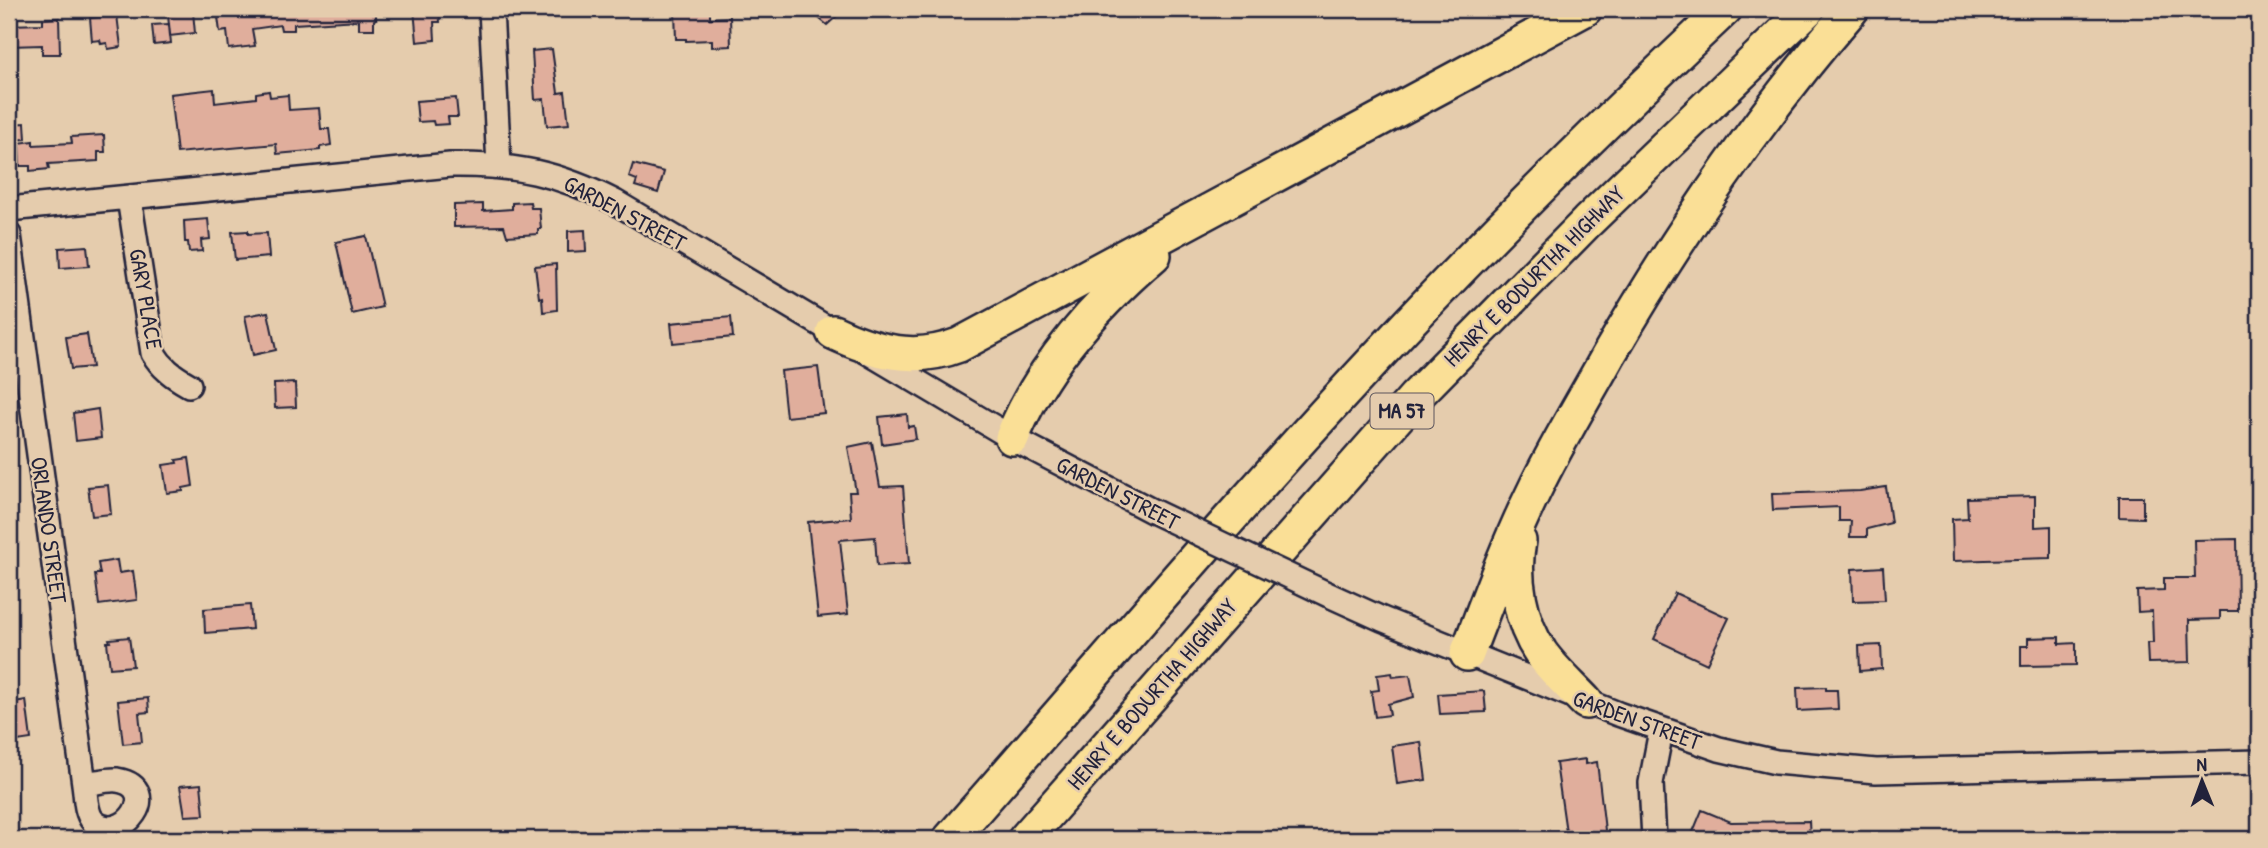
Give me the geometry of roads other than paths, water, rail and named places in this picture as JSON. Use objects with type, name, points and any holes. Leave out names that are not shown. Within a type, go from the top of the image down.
[{"type":"highway","points":[[833,332],[867,347],[896,354],[917,355],[945,351],[972,339],[1585,9]]},
{"type":"highway","name":"MA 57","points":[[950,839],[1375,358],[1521,208],[1725,9]]},
{"type":"highway","name":"HENRY E BODURTHA HIGHWAY","points":[[1025,839],[1432,379],[1587,222],[1808,9]]},
{"type":"highway","points":[[1467,654],[1503,560],[1534,490],[1638,306],[1713,191],[1789,84],[1852,9]]},
{"type":"highway","points":[[1012,438],[1025,409],[1049,371],[1102,305],[1139,268],[1178,236],[1242,194]]},
{"type":"highway","points":[[1534,490],[1523,520],[1517,549],[1520,598],[1529,628],[1541,652],[1586,702]]},
{"type":"street","points":[[491,9],[499,166]]},
{"type":"street","name":"GARDEN STREET","points":[[9,209],[450,165],[499,166],[550,175],[592,190],[1012,438],[1152,511],[1329,595],[1467,654],[1661,731],[1746,757],[1851,770],[2259,762]]},
{"type":"street","name":"GARY PLACE","points":[[129,198],[153,352],[160,365],[189,385]]},
{"type":"street","name":"ORLANDO STREET","points":[[9,235],[84,784]]},
{"type":"street","points":[[1654,839],[1651,783],[1661,731]]}]
